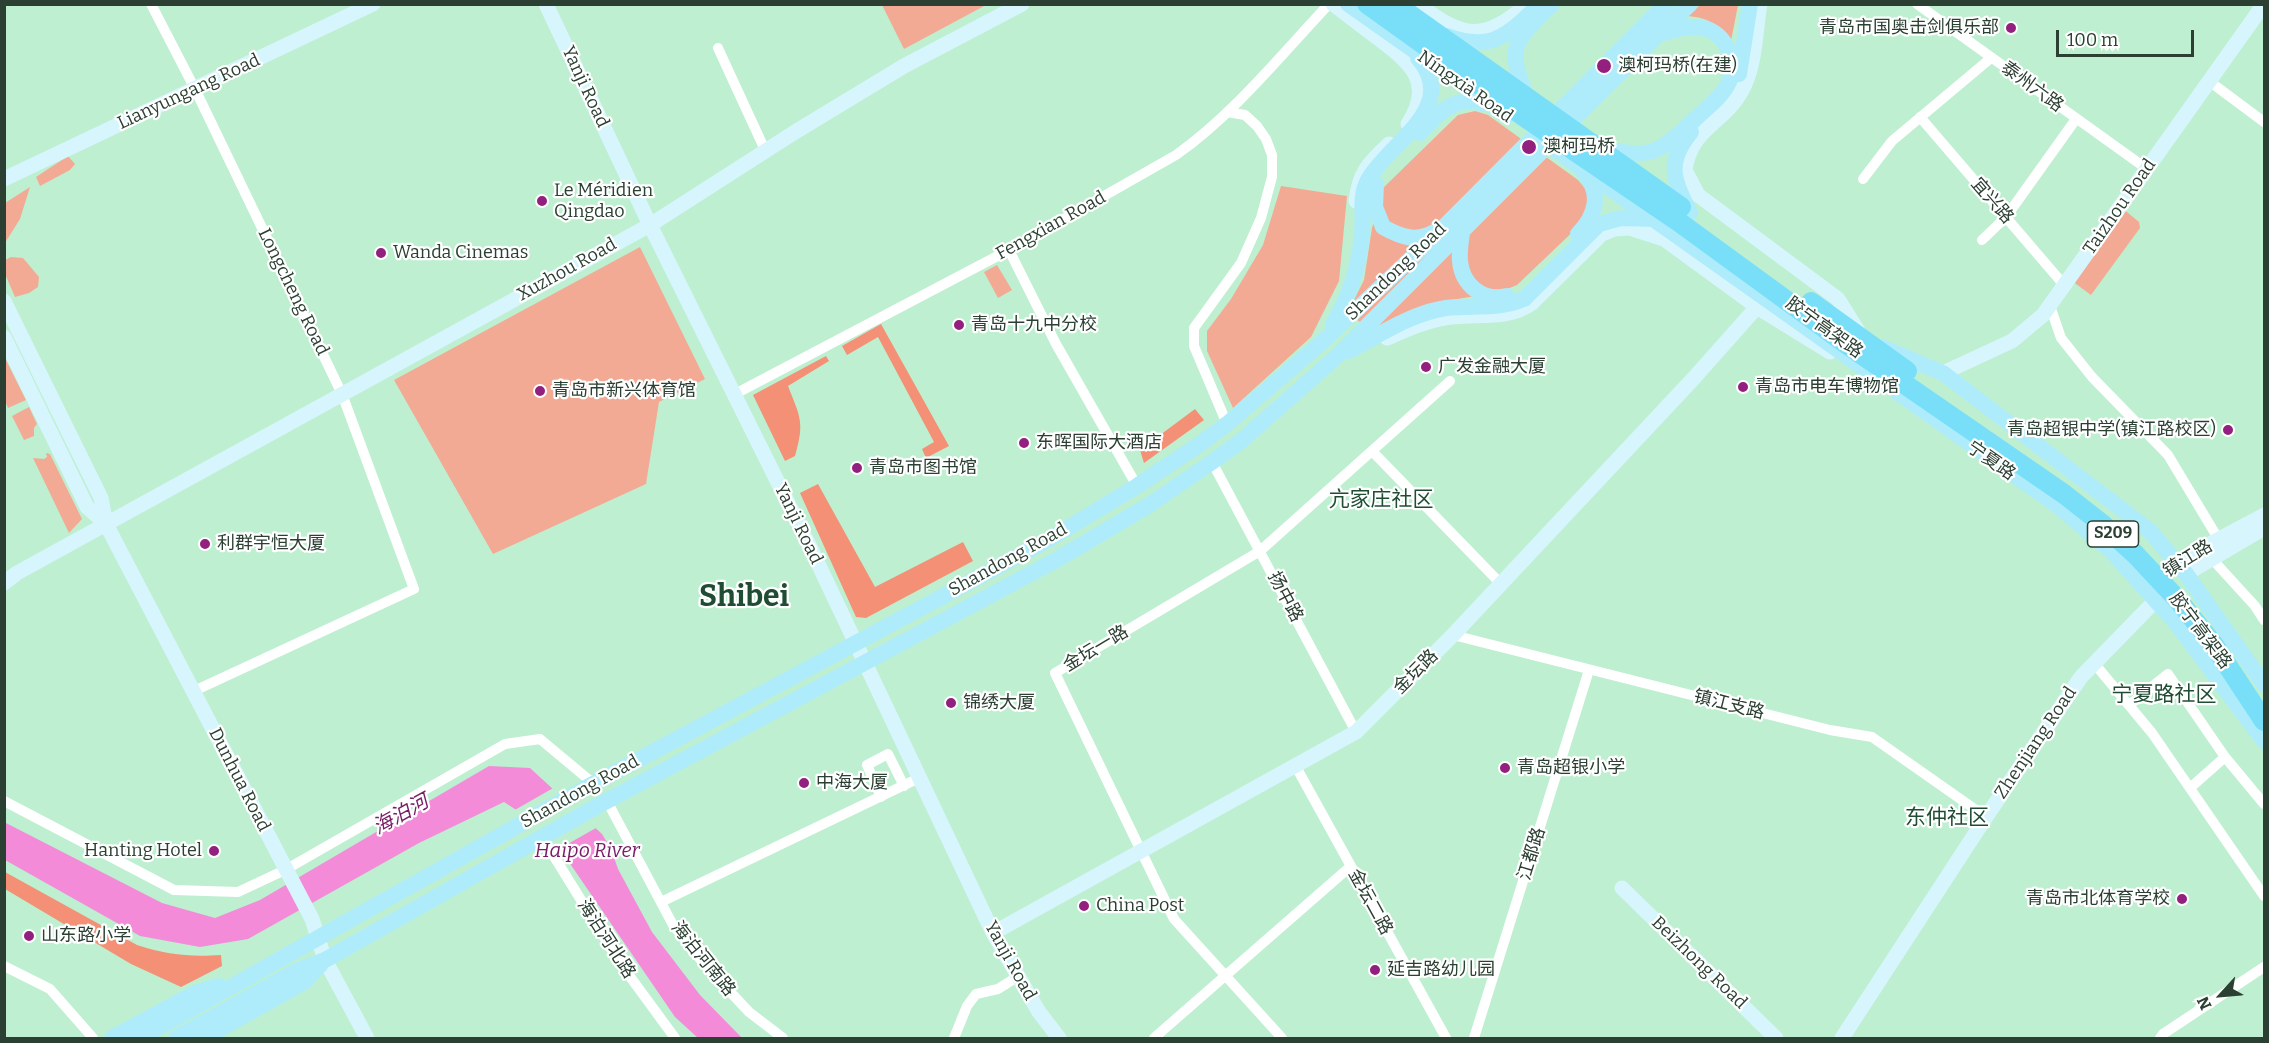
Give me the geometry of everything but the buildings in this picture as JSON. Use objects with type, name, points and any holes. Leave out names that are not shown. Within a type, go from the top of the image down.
[{"type":"highway","name":"胶宁高架路","points":[[1367,4],[1523,116],[1680,222],[1862,338],[1923,383],[2073,486],[2145,548],[2224,639],[2265,701]]},
{"type":"highway","name":"胶宁高架路","points":[[1395,4],[1421,41],[1527,97],[1599,148],[1680,222],[1842,341],[2064,494],[2101,524],[2135,554],[2178,600],[2214,645],[2265,721]]},
{"type":"main road","name":"Níngxià Road","points":[[1348,4],[1421,41],[1495,108],[1655,219],[1680,222]]},
{"type":"main road","points":[[1527,97],[1514,62],[1516,45],[1519,30],[1539,4]]},
{"type":"main road","points":[[1320,343],[1343,307],[1356,277],[1362,235],[1364,188],[1375,168],[1419,123],[1426,110],[1430,93],[1421,41],[1492,42],[1519,30],[1552,4]]},
{"type":"main road","name":"Shandong Road","points":[[176,1038],[296,970],[325,960],[583,814],[1058,559],[1149,505],[1212,462],[1241,441],[1335,358],[1462,232],[1656,19],[1666,4]]},
{"type":"main road","name":"Shandong Road","points":[[140,1038],[318,940],[525,821],[1048,540],[1137,486],[1227,424],[1320,343],[1445,226],[1656,19],[1690,4]]},
{"type":"main road","points":[[1599,148],[1649,152],[1662,147],[1687,131],[1733,90],[1742,66],[1749,4]]},
{"type":"main road","points":[[1656,19],[1686,28],[1698,26],[1704,28],[1721,39],[1730,50],[1733,60],[1732,72],[1722,93],[1687,131],[1678,149],[1674,166],[1680,222]]},
{"type":"main road","points":[[1445,226],[1429,236],[1410,239],[1383,227],[1374,207],[1375,185],[1380,175],[1442,112],[1453,105],[1471,100],[1495,108]]},
{"type":"main road","points":[[1462,232],[1460,263],[1470,285],[1479,293],[1501,297],[1525,288],[1586,226],[1593,211],[1596,200],[1595,192],[1589,179],[1578,165]]},
{"type":"main road","points":[[1335,358],[1417,316],[1445,308],[1511,304],[1524,299],[1599,224],[1621,218],[1655,219]]},
{"type":"main road","name":"宁夏路","points":[[1680,222],[1850,360],[2058,506],[2110,551],[2153,592],[2265,741]]},
{"type":"main road","points":[[1862,338],[1943,373],[2150,531],[2265,684]]},
{"type":"main road","points":[[2153,592],[2178,570]]},
{"type":"main road","points":[[2153,592],[2178,570]]},
{"type":"main road","name":"Shandong Road","points":[[204,1038],[304,982],[325,960]]},
{"type":"main road","name":"Shandong Road","points":[[112,1038],[195,993],[249,977]]},
{"type":"street","name":"Longcheng Road","points":[[151,4],[195,89],[342,394],[414,589],[194,691]]},
{"type":"street","name":"Yanji Road","points":[[546,4],[650,225],[856,643],[993,933],[1044,1021],[1059,1038]]},
{"type":"street","name":"Xuzhou Road","points":[[4,583],[17,573],[650,225],[765,150],[904,66],[1022,4]]},
{"type":"street","points":[[1331,4],[1407,60],[1420,90],[1417,111],[1405,129],[1369,163],[1359,178],[1353,252],[1343,307]]},
{"type":"street","name":"Fengxian Road","points":[[735,394],[1009,250],[1176,155],[1227,112],[1331,4]]},
{"type":"street","points":[[1419,4],[1452,28],[1475,32],[1488,30],[1508,22],[1527,4]]},
{"type":"street","points":[[1760,4],[1750,68],[1741,92],[1691,147],[1685,170],[1693,189],[1702,199],[1838,299],[1862,338]]},
{"type":"street","name":"泰州六路","points":[[1917,4],[2147,170]]},
{"type":"street","name":"Taizhou Road","points":[[1943,373],[2012,341],[2043,315],[2264,4]]},
{"type":"street","name":"Lianyungang Road","points":[[5,179],[363,7]]},
{"type":"street","points":[[1412,69],[1428,66],[1443,54],[1448,46],[1452,28]]},
{"type":"street","points":[[718,48],[765,150]]},
{"type":"street","points":[[1863,179],[1892,141],[1991,58]]},
{"type":"street","points":[[2209,81],[2265,122]]},
{"type":"street","points":[[1227,112],[1245,115],[1257,126],[1266,139],[1272,155],[1272,177],[1261,218],[1241,263],[1194,328],[1194,346],[1227,424]]},
{"type":"street","name":"宜兴路","points":[[1920,117],[2064,285]]},
{"type":"street","points":[[1982,240],[2006,217],[2076,119]]},
{"type":"street","points":[[1640,230],[1638,213],[1656,190],[1670,181],[1689,180]]},
{"type":"street","points":[[1335,358],[1413,327],[1445,318],[1502,315],[1521,311],[1602,234],[1614,229],[1630,228],[1664,239],[1757,307],[1827,351],[1850,360]]},
{"type":"street","points":[[1009,250],[1062,354],[1137,486]]},
{"type":"street","name":"Dunhua Road","points":[[4,301],[101,498],[106,524],[312,919],[325,960],[367,1038]]},
{"type":"street","points":[[2050,306],[2061,338],[2092,376],[2168,455],[2219,540]]},
{"type":"street","name":"金坛路","points":[[993,933],[1356,732],[1453,635],[1694,379],[1757,307]]},
{"type":"street","name":"Dunhua Road","points":[[4,337],[87,507],[106,524]]},
{"type":"street","name":"金坛一路","points":[[1282,1038],[1174,919],[1055,673],[1260,551],[1450,381]]},
{"type":"street","points":[[1372,451],[1501,584]]},
{"type":"street","name":"扬中路","points":[[1212,462],[1356,732]]},
{"type":"street","name":"镇江路","points":[[2178,570],[2219,540],[2265,515]]},
{"type":"street","points":[[2178,570],[2213,560],[2265,528]]},
{"type":"street","points":[[2213,560],[2265,620]]},
{"type":"street","name":"镇江路","points":[[2133,623],[2153,592]]},
{"type":"street","name":"Zhenjiang Road","points":[[1842,1038],[1986,817],[2081,677],[2133,623]]},
{"type":"street","name":"镇江支路","points":[[1453,635],[1830,730],[1872,737],[1986,817]]},
{"type":"street","points":[[2094,663],[2152,732],[2265,896]]},
{"type":"street","name":"江都路","points":[[1474,1038],[1589,670]]},
{"type":"street","points":[[2129,705],[2168,674],[2225,757],[2265,804]]},
{"type":"street","points":[[4,801],[174,890],[238,892],[285,870],[505,744],[540,739],[594,784]]},
{"type":"street","points":[[881,797],[867,765],[888,754],[904,786]]},
{"type":"street","points":[[2190,788],[2225,757]]},
{"type":"street","name":"金坛二路","points":[[1295,765],[1446,1038]]},
{"type":"street","points":[[661,902],[919,778]]},
{"type":"street","name":"海泊河南路","points":[[607,801],[673,925],[704,964],[749,1012],[783,1038]]},
{"type":"street","name":"海泊河北路","points":[[542,837],[620,963],[675,1038]]},
{"type":"street","points":[[1154,1038],[1350,866]]},
{"type":"street","name":"Beizhong Road","points":[[1622,888],[1776,1038]]},
{"type":"street","points":[[4,966],[50,989],[93,1038]]},
{"type":"street","points":[[2160,1038],[2265,967]]},
{"type":"street","points":[[954,1038],[967,1006],[976,994],[998,989],[1017,977]]},
{"type":"shaded area","points":[[882,5],[986,5],[904,49]]},
{"type":"shaded area","points":[[1700,5],[1738,5],[1731,41],[1712,23],[1688,16]]},
{"type":"shaded area","points":[[1475,111],[1488,115],[1578,180],[1588,192],[1591,205],[1583,222],[1517,285],[1500,292],[1427,304],[1374,334],[1348,312],[1364,280],[1372,228],[1383,188],[1458,115]]},
{"type":"shaded area","points":[[68,156],[75,164],[70,170],[40,186],[36,177]]},
{"type":"shaded area","points":[[1281,186],[1347,196],[1339,281],[1311,337],[1233,408],[1207,351],[1207,331],[1231,299],[1263,245]]},
{"type":"shaded area","points":[[30,187],[20,219],[5,243],[5,203]]},
{"type":"shaded area","points":[[2122,208],[2139,222],[2140,228],[2091,295],[2072,281]]},
{"type":"shaded area","name":"青岛市新兴体育馆","points":[[640,247],[705,379],[659,402],[646,484],[493,554],[394,380]]},
{"type":"shaded area","points":[[11,257],[23,258],[39,277],[38,287],[29,293],[15,297],[5,274],[5,260]]},
{"type":"shaded area","points":[[997,265],[1012,290],[998,298],[984,272]]},
{"type":"shaded area","points":[[881,324],[949,446],[926,458],[922,449],[934,442],[878,337],[847,355],[842,346]]},
{"type":"shaded area","points":[[826,356],[829,361],[788,386],[800,420],[800,435],[795,456],[785,461],[753,395]]},
{"type":"shaded area","points":[[5,358],[26,400],[8,408],[5,401]]},
{"type":"shaded area","points":[[29,407],[37,424],[34,428],[34,436],[24,440],[12,416]]},
{"type":"shaded area","points":[[1195,409],[1204,420],[1144,463],[1140,450]]},
{"type":"shaded area","points":[[46,453],[50,454],[82,519],[69,533],[33,458],[44,459],[47,457]]},
{"type":"shaded area","points":[[818,484],[875,587],[963,542],[973,561],[866,618],[856,617],[800,493]]},
{"type":"shaded area","points":[[5,872],[137,945],[179,954],[221,955],[222,966],[181,987],[131,964],[5,889]]},
{"type":"water","name":"Haipo River","points":[[489,766],[530,768],[602,834],[652,932],[700,995],[742,1038],[698,1038],[675,1017],[547,830],[504,802],[419,843],[248,939],[200,947],[140,936],[5,860],[4,822],[162,903],[215,918],[260,900]]},
{"type":"pier","points":[[555,787],[596,828],[557,850],[545,832],[513,811]]},
{"type":"place","name":"青岛市国奥击剑俱乐部","points":[[2011,28]]},
{"type":"place","name":"澳柯玛桥(在建)","points":[[1604,66]]},
{"type":"place","name":"澳柯玛桥","points":[[1529,147]]},
{"type":"place","name":"Le Méridien Qingdao","points":[[542,201]]},
{"type":"place","name":"Wanda Cinemas","points":[[381,253]]},
{"type":"place","name":"青岛十九中分校","points":[[959,325]]},
{"type":"place","name":"广发金融大厦","points":[[1426,367]]},
{"type":"place","name":"青岛市电车博物馆","points":[[1743,387]]},
{"type":"place","name":"青岛市新兴体育馆","points":[[540,391]]},
{"type":"place","name":"青岛超银中学(镇江路校区)","points":[[2228,430]]},
{"type":"place","name":"东晖国际大酒店","points":[[1024,443]]},
{"type":"place","name":"青岛市图书馆","points":[[857,468]]},
{"type":"place","name":"利群宇恒大厦","points":[[205,544]]},
{"type":"place","name":"锦绣大厦","points":[[951,703]]},
{"type":"place","name":"青岛超银小学","points":[[1505,768]]},
{"type":"place","name":"中海大厦","points":[[804,783]]},
{"type":"place","name":"Hanting Hotel","points":[[214,851]]},
{"type":"place","name":"青岛市北体育学校","points":[[2182,899]]},
{"type":"place","name":"China Post","points":[[1084,906]]},
{"type":"place","name":"山东路小学","points":[[29,936]]},
{"type":"place","name":"延吉路幼儿园","points":[[1375,970]]},
{"type":"district","name":"亢家庄社区","points":[[1381,500]]},
{"type":"district","name":"Shibei","points":[[744,598]]},
{"type":"district","name":"宁夏路社区","points":[[2164,695]]},
{"type":"district","name":"东仲社区","points":[[1947,818]]},
{"type":"water label","name":"海泊河","points":[[401,815]]}]
